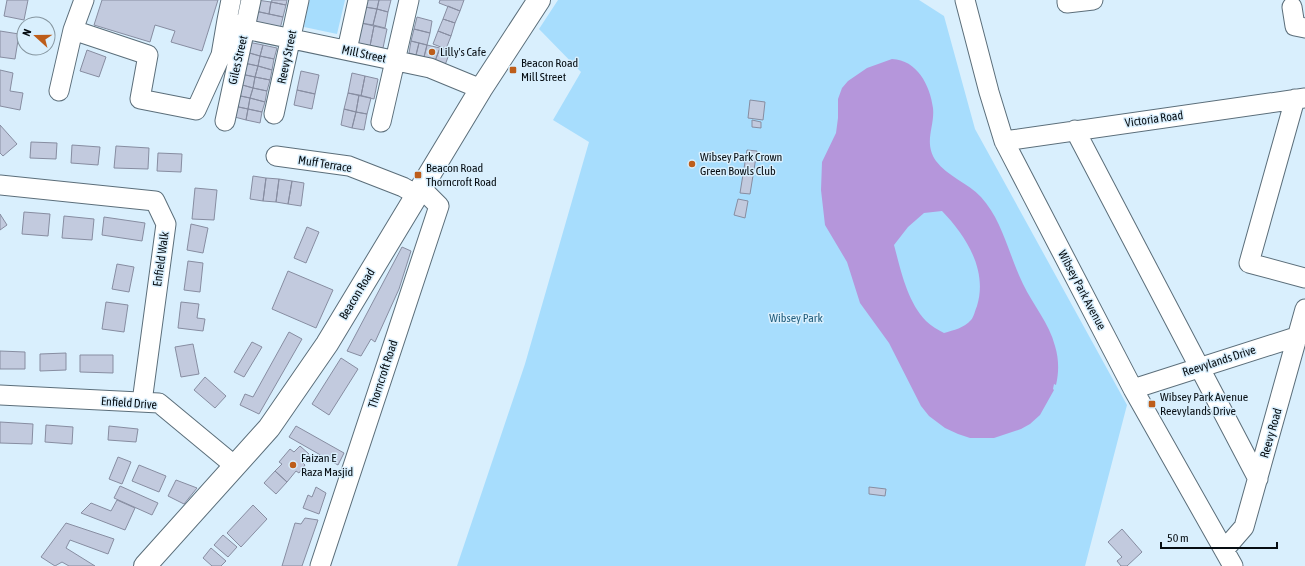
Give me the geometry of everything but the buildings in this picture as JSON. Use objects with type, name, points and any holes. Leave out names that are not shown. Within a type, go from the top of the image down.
[{"type":"main road","name":"Beacon Road","points":[[145,566],[269,428],[327,344],[481,89],[539,0]]},
{"type":"street","points":[[59,91],[74,30],[84,0]]},
{"type":"street","points":[[74,30],[148,54],[140,99],[196,110],[221,55],[231,0]]},
{"type":"street","name":"Giles Street","points":[[225,121],[251,0]]},
{"type":"street","name":"Reevy Street","points":[[274,114],[299,0]]},
{"type":"street","points":[[347,50],[358,0]]},
{"type":"street","points":[[381,122],[409,0]]},
{"type":"street","name":"Wibsey Park Avenue","points":[[964,0],[1004,141],[1133,389],[1228,558]]},
{"type":"street","points":[[1066,0],[1067,3],[1093,0]]},
{"type":"street","points":[[1292,7],[1295,26],[1305,28]]},
{"type":"street","name":"Mill Street","points":[[227,20],[245,29],[430,68],[481,89]]},
{"type":"street","points":[[1300,99],[1249,263],[1305,278]]},
{"type":"street","name":"Victoria Road","points":[[1004,141],[1300,99]]},
{"type":"street","points":[[1075,130],[1201,367],[1258,479]]},
{"type":"street","name":"Muff Terrace","points":[[276,156],[349,166],[419,192]]},
{"type":"street","name":"Enfield Walk","points":[[0,185],[155,201],[166,224],[142,402]]},
{"type":"street","name":"Thorncroft Road","points":[[320,566],[439,206],[419,192]]},
{"type":"street","name":"Reevy Road","points":[[1228,558],[1244,527],[1302,335],[1305,309]]},
{"type":"street","name":"Reevylands Drive","points":[[1133,389],[1302,335]]},
{"type":"street","name":"Enfield Drive","points":[[0,395],[159,403],[235,466]]},
{"type":"green space","points":[[309,0],[345,0],[337,34],[304,27]]},
{"type":"green space","name":"Wibsey Park","points":[[558,0],[919,0],[944,16],[975,129],[1127,405],[1085,566],[457,566],[525,364],[589,142],[553,120],[581,72],[539,29]]},
{"type":"shaded area","points":[[892,59],[901,60],[909,64],[921,75],[929,91],[933,108],[930,134],[930,147],[932,154],[936,161],[946,171],[976,192],[989,206],[1000,228],[1023,284],[1049,330],[1058,361],[1056,385],[1054,384],[1054,390],[1040,415],[1030,424],[1021,429],[994,438],[970,438],[945,428],[929,416],[921,406],[889,343],[860,303],[847,262],[825,225],[821,190],[822,162],[836,133],[838,99],[842,88],[848,81],[867,68]],"holes":[[[942,211],[951,221],[973,254],[980,279],[980,293],[977,306],[971,320],[962,327],[944,333],[926,321],[919,313],[909,295],[894,245],[908,227],[924,213]]]},
{"type":"place","name":"Lilly's Cafe","points":[[432,52]]},
{"type":"place","name":"Beacon Road Mill Street","points":[[513,70]]},
{"type":"place","name":"Wibsey Park Crown Green Bowls Club","points":[[692,164]]},
{"type":"place","name":"Beacon Road Thorncroft Road","points":[[418,175]]},
{"type":"place","name":"Wibsey Park Avenue Reevylands Drive","points":[[1152,404]]},
{"type":"place","name":"Faizan E Raza Masjid","points":[[293,465]]}]
